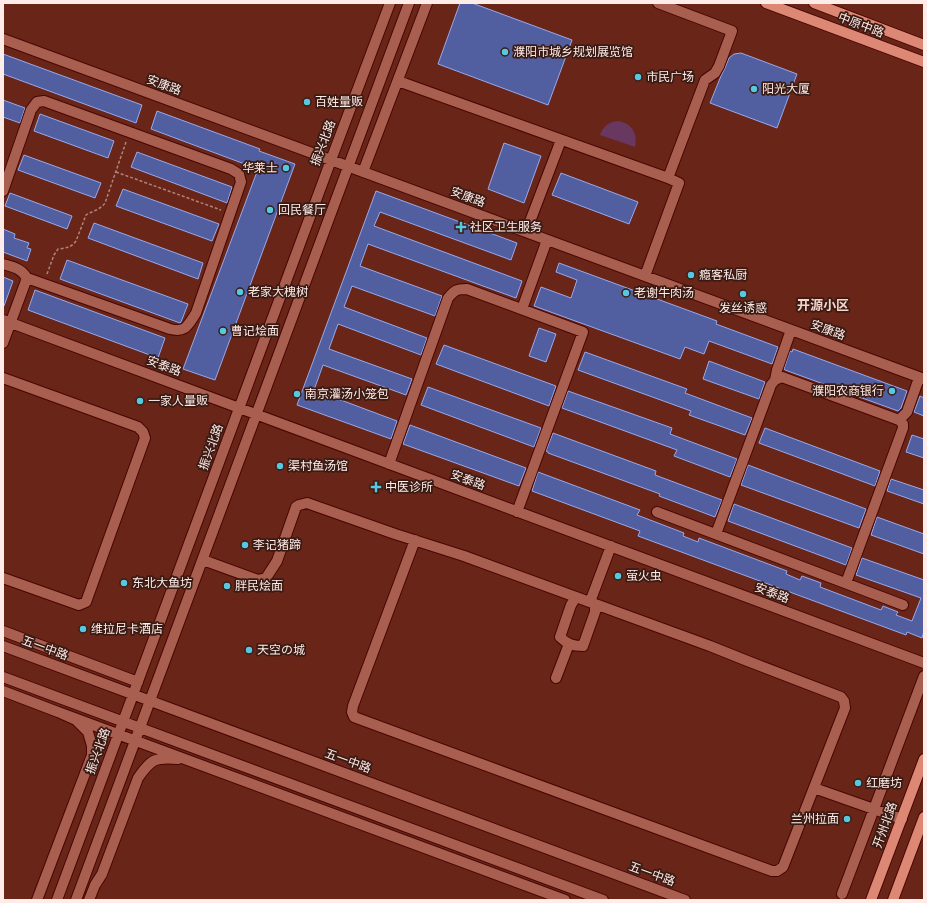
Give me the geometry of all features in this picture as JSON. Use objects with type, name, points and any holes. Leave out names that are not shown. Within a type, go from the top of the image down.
[{"type":"main road","name":"中原中路","points":[[766,3],[924,62]]},
{"type":"main road","name":"中原中路","points":[[814,3],[924,45]]},
{"type":"main road","name":"开州北路","points":[[871,900],[924,759]]},
{"type":"main road","points":[[893,900],[924,817]]},
{"type":"street","name":"振兴北路","points":[[57,900],[390,3]]},
{"type":"street","points":[[76,900],[409,3]]},
{"type":"street","points":[[364,172],[427,3]]},
{"type":"street","points":[[658,3],[669,5],[732,31],[719,66],[715,73],[705,80],[668,178]]},
{"type":"street","name":"安康路","points":[[3,39],[922,379]]},
{"type":"street","points":[[398,81],[679,183],[645,276]]},
{"type":"street","points":[[3,191],[31,110],[37,102],[44,101],[231,169],[239,174],[241,182],[196,313],[190,323],[179,331],[27,278],[20,270],[3,264]]},
{"type":"street","points":[[526,232],[561,140]]},
{"type":"street","points":[[522,309],[547,240]]},
{"type":"street","points":[[3,343],[7,322],[27,278]]},
{"type":"street","points":[[389,464],[448,298],[458,289],[467,289],[522,309],[583,332],[517,512]]},
{"type":"street","name":"安泰路","points":[[7,322],[924,663]]},
{"type":"street","points":[[716,534],[771,385],[775,380],[791,330]]},
{"type":"street","points":[[775,380],[782,377],[899,420],[903,424],[903,428],[846,583]]},
{"type":"street","points":[[3,378],[138,427],[143,432],[145,438],[86,602],[79,605],[3,578]]},
{"type":"street","points":[[899,420],[907,412],[922,379]]},
{"type":"street","points":[[203,560],[258,580],[266,578],[277,561],[296,507],[307,503],[464,556],[710,646],[841,696],[844,701],[845,708],[783,867],[772,872],[354,717],[352,712],[353,706],[415,540]]},
{"type":"street","points":[[657,512],[903,605]]},
{"type":"street","points":[[576,597],[571,605],[560,637],[569,644],[583,646],[595,612],[593,603],[611,546]]},
{"type":"street","points":[[3,631],[138,682]]},
{"type":"street","points":[[556,678],[569,644]]},
{"type":"street","name":"五一中路","points":[[3,646],[685,900]]},
{"type":"street","points":[[842,894],[924,676]]},
{"type":"street","points":[[3,677],[603,900]]},
{"type":"street","points":[[3,691],[565,900]]},
{"type":"street","points":[[38,900],[92,755],[92,746],[88,732],[76,720],[58,712]]},
{"type":"street","points":[[89,900],[95,885],[102,874],[138,778],[146,766],[157,759],[187,760]]},
{"type":"street","points":[[814,788],[902,819]]},
{"type":"path","points":[[44,284],[54,255],[58,249],[73,245],[86,215],[103,206],[105,203],[130,132]]},
{"type":"path","points":[[116,172],[230,214]]},
{"type":"shaded area","points":[[618,121],[627,124],[633,130],[636,138],[635,147],[600,135],[607,125]]},
{"type":"building","name":"濮阳市城乡规划展览馆","points":[[460,3],[472,3],[572,40],[548,105],[438,64]]},
{"type":"building","name":"阳光大厦","points":[[741,53],[797,74],[777,128],[710,103],[729,58],[734,54]]},
{"type":"building","points":[[3,54],[142,105],[136,123],[3,74]]},
{"type":"building","points":[[3,100],[25,108],[20,123],[3,117]]},
{"type":"building","points":[[157,111],[260,149],[259,151],[295,164],[215,380],[183,369],[258,169],[151,129]]},
{"type":"building","points":[[40,114],[114,141],[108,158],[34,131]]},
{"type":"building","points":[[504,143],[541,156],[524,203],[488,189]]},
{"type":"building","points":[[137,152],[232,187],[227,203],[131,167]]},
{"type":"building","points":[[24,155],[101,183],[95,198],[18,170]]},
{"type":"building","points":[[561,173],[638,202],[629,224],[552,195]]},
{"type":"building","points":[[123,189],[219,224],[212,241],[116,206]]},
{"type":"building","points":[[376,191],[517,243],[511,260],[380,212],[374,226],[522,281],[516,298],[368,244],[360,266],[442,296],[435,316],[352,286],[344,307],[427,338],[421,355],[338,324],[329,349],[412,379],[406,395],[323,365],[314,390],[397,421],[391,439],[297,405]]},
{"type":"building","points":[[10,193],[72,216],[67,229],[5,206]]},
{"type":"building","points":[[94,223],[203,263],[198,279],[88,238]]},
{"type":"building","points":[[3,229],[15,234],[14,238],[29,243],[27,248],[31,249],[27,261],[3,252]]},
{"type":"building","points":[[67,260],[188,304],[181,322],[180,323],[60,279]]},
{"type":"building","points":[[559,263],[717,321],[716,324],[778,347],[772,364],[709,341],[704,354],[685,347],[680,359],[534,306],[541,287],[571,298],[577,280],[556,272]]},
{"type":"building","points":[[3,277],[13,281],[4,306],[3,306]]},
{"type":"building","points":[[35,290],[165,338],[158,358],[28,310]]},
{"type":"building","points":[[539,328],[556,334],[546,362],[529,356]]},
{"type":"building","points":[[444,345],[556,386],[549,406],[436,364]]},
{"type":"building","points":[[793,349],[907,391],[901,408],[898,411],[785,370],[784,369],[790,351],[792,352]]},
{"type":"building","points":[[585,352],[687,389],[685,393],[752,418],[745,435],[689,415],[691,411],[578,370]]},
{"type":"building","points":[[709,361],[765,382],[759,399],[703,379]]},
{"type":"building","points":[[428,387],[541,428],[534,447],[421,405]]},
{"type":"building","points":[[568,391],[672,428],[670,434],[737,459],[730,477],[674,456],[677,450],[562,408]]},
{"type":"building","points":[[920,396],[924,398],[924,416],[914,412]]},
{"type":"building","points":[[410,425],[526,468],[519,486],[403,444]]},
{"type":"building","points":[[765,428],[880,471],[875,486],[759,443]]},
{"type":"building","points":[[553,433],[656,471],[655,475],[722,500],[715,517],[659,496],[660,494],[548,453],[546,451]]},
{"type":"building","points":[[912,435],[924,439],[924,458],[906,452]]},
{"type":"building","points":[[748,465],[866,509],[859,528],[741,485]]},
{"type":"building","points":[[538,472],[640,510],[637,515],[684,533],[683,536],[698,542],[699,538],[787,571],[786,574],[800,580],[802,576],[821,583],[820,587],[881,610],[883,606],[898,612],[896,615],[912,621],[921,598],[856,575],[862,558],[924,580],[924,631],[922,638],[907,632],[906,635],[638,536],[640,531],[532,491]]},
{"type":"building","points":[[891,479],[924,490],[924,504],[887,491]]},
{"type":"building","points":[[734,504],[852,548],[846,565],[728,521]]},
{"type":"building","points":[[877,517],[924,534],[924,554],[871,535]]},
{"type":"place","name":"濮阳市城乡规划展览馆","points":[[505,52]]},
{"type":"place","name":"市民广场","points":[[638,77]]},
{"type":"place","name":"阳光大厦","points":[[754,89]]},
{"type":"place","name":"百姓量贩","points":[[307,102]]},
{"type":"place","name":"华莱士","points":[[286,168]]},
{"type":"place","name":"回民餐厅","points":[[270,210]]},
{"type":"place","name":"社区卫生服务","points":[[461,227]]},
{"type":"place","name":"瘾客私厨","points":[[691,275]]},
{"type":"place","name":"老家大槐树","points":[[240,292]]},
{"type":"place","name":"老谢牛肉汤","points":[[626,293]]},
{"type":"place","name":"发丝诱惑","points":[[743,294]]},
{"type":"place","name":"曹记烩面","points":[[223,331]]},
{"type":"place","name":"濮阳农商银行","points":[[892,391]]},
{"type":"place","name":"南京灌汤小笼包","points":[[297,394]]},
{"type":"place","name":"一家人量贩","points":[[140,401]]},
{"type":"place","name":"渠村鱼汤馆","points":[[280,466]]},
{"type":"place","name":"中医诊所","points":[[376,487]]},
{"type":"place","name":"李记猪蹄","points":[[245,545]]},
{"type":"place","name":"萤火虫","points":[[618,576]]},
{"type":"place","name":"东北大鱼坊","points":[[124,583]]},
{"type":"place","name":"胖民烩面","points":[[227,586]]},
{"type":"place","name":"维拉尼卡酒店","points":[[83,629]]},
{"type":"place","name":"天空の城","points":[[249,650]]},
{"type":"place","name":"红磨坊","points":[[858,783]]},
{"type":"place","name":"兰州拉面","points":[[847,819]]},
{"type":"district","name":"开源小区","points":[[823,305]]}]
